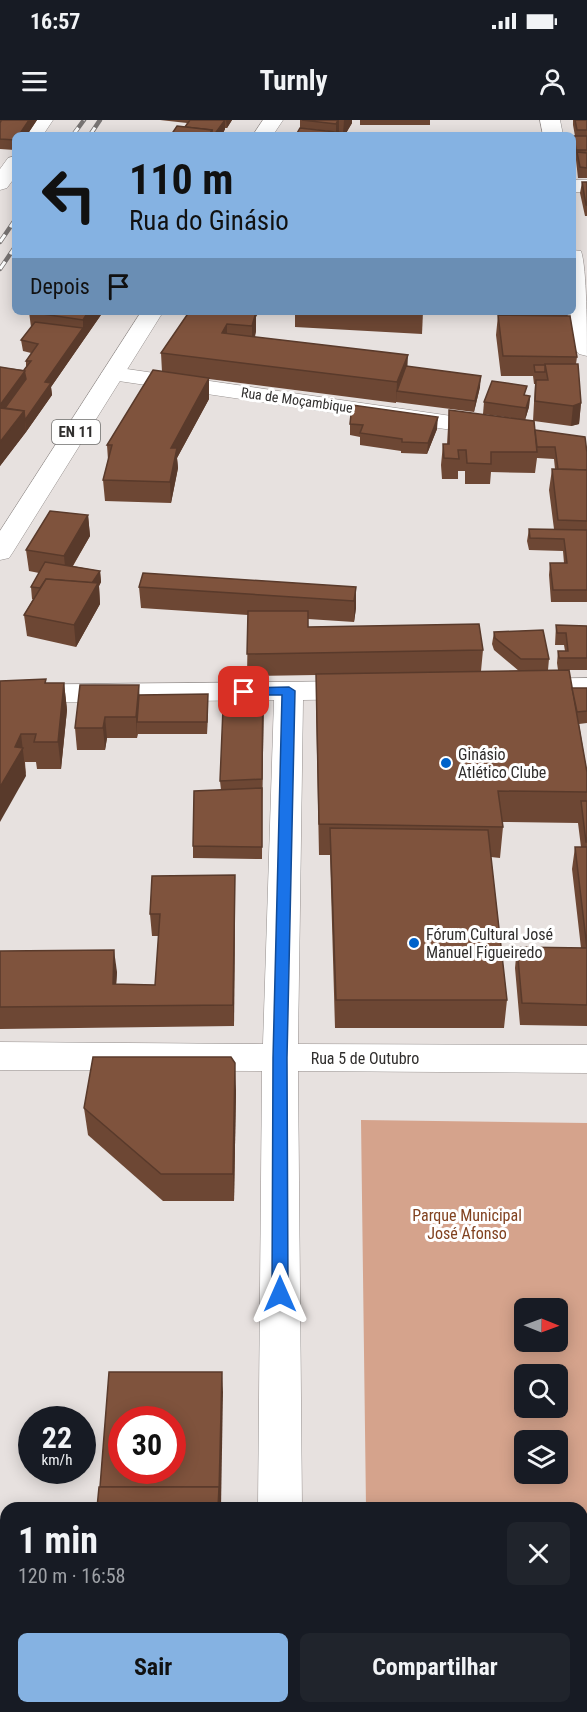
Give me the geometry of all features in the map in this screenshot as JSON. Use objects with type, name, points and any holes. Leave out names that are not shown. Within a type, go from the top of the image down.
[{"type":"street","points":[[0,184],[12,166]]},
{"type":"street","points":[[576,276],[587,349]]},
{"type":"street","name":"EN 11","points":[[0,552],[151,315]]},
{"type":"street","name":"Rua de Moçambique","points":[[113,374],[516,432]]},
{"type":"street","points":[[503,688],[587,687]]},
{"type":"street","points":[[0,694],[384,690]]},
{"type":"street","points":[[280,1502],[280,1058],[289,691]]},
{"type":"street","name":"Rua 5 de Outubro","points":[[0,1056],[587,1059]]},
{"type":"green space","name":"Parque Municipal José Afonso","points":[[361,1120],[587,1123],[587,1502],[366,1502]]},
{"type":"building","points":[[29,120],[21,132],[12,132],[12,140],[0,139],[1,121]]},
{"type":"building","points":[[190,120],[225,120],[216,132],[185,127]]},
{"type":"building","points":[[302,120],[338,120],[336,124]]},
{"type":"building","points":[[575,120],[587,120],[587,130],[577,130]]},
{"type":"building","points":[[177,126],[212,130],[211,132],[173,132]]},
{"type":"building","points":[[300,128],[335,132],[298,132]]},
{"type":"building","points":[[576,136],[587,136],[587,150],[576,150]]},
{"type":"building","points":[[577,152],[587,153],[587,168],[580,167]]},
{"type":"building","points":[[582,182],[587,182],[587,205],[586,205]]},
{"type":"building","points":[[49,315],[86,315],[83,320]]},
{"type":"building","points":[[187,315],[255,315],[252,326],[227,324],[222,333],[408,355],[397,382],[161,353]]},
{"type":"building","points":[[498,315],[570,316],[577,357],[503,356]]},
{"type":"building","points":[[535,315],[567,316],[535,316]]},
{"type":"building","points":[[35,322],[83,328],[45,382],[51,383],[25,420],[24,411],[5,408],[26,379],[24,370],[31,361],[26,361],[38,344],[21,340]]},
{"type":"building","points":[[545,364],[578,364],[581,403],[573,406],[535,401],[536,380],[548,380]]},
{"type":"building","points":[[534,365],[545,365],[545,372],[535,372]]},
{"type":"building","points":[[406,366],[481,376],[475,401],[397,391]]},
{"type":"building","points":[[0,367],[25,371],[0,405]]},
{"type":"building","points":[[153,370],[209,378],[171,448],[177,448],[170,482],[103,480],[112,445],[107,445]]},
{"type":"building","points":[[492,381],[527,386],[524,395],[530,396],[526,408],[484,402]]},
{"type":"building","points":[[352,405],[438,417],[428,443],[402,442],[402,439],[360,433],[363,425],[350,424]]},
{"type":"building","points":[[0,408],[24,411],[0,442]]},
{"type":"building","points":[[449,410],[534,421],[537,452],[491,452],[491,464],[467,463],[466,450],[458,450],[459,459],[444,458],[443,444],[449,444]]},
{"type":"building","points":[[535,430],[585,437],[587,470],[558,469],[555,447],[537,447]]},
{"type":"building","points":[[552,469],[587,470],[587,521],[558,520]]},
{"type":"building","points":[[50,511],[88,515],[64,556],[26,550]]},
{"type":"building","points":[[529,529],[587,530],[587,590],[553,590],[550,563],[567,563],[564,539],[530,538]]},
{"type":"building","points":[[45,562],[100,571],[92,583],[46,579],[40,588],[31,587]]},
{"type":"building","points":[[143,573],[356,587],[354,601],[139,587]]},
{"type":"building","points":[[46,579],[98,583],[74,625],[24,615]]},
{"type":"building","points":[[248,611],[308,611],[308,627],[479,624],[483,650],[247,654]]},
{"type":"building","points":[[556,625],[587,626],[587,658],[559,658],[558,651],[568,651],[566,633],[557,633]]},
{"type":"building","points":[[543,630],[549,659],[521,659],[495,638],[494,632]]},
{"type":"building","name":"Ginásio Atlético Clube","points":[[569,670],[587,772],[587,792],[498,791],[503,827],[319,824],[316,674]]},
{"type":"building","points":[[46,679],[45,683],[64,683],[58,742],[34,742],[36,734],[21,734],[15,747],[23,748],[0,787],[0,681]]},
{"type":"building","points":[[263,683],[262,779],[220,781],[224,684]]},
{"type":"building","points":[[80,685],[139,685],[136,717],[105,717],[103,728],[75,728]]},
{"type":"building","points":[[572,688],[587,688],[587,711],[577,712]]},
{"type":"building","points":[[208,694],[207,722],[137,722],[139,695]]},
{"type":"building","points":[[262,788],[262,847],[193,846],[194,791]]},
{"type":"building","points":[[581,801],[587,801],[587,842],[586,842]]},
{"type":"building","name":"Fórum Cultural José Manuel Figueiredo","points":[[330,828],[488,830],[507,1000],[336,1000]]},
{"type":"building","points":[[575,847],[587,847],[587,948]]},
{"type":"building","points":[[235,875],[233,1005],[0,1007],[0,951],[114,950],[113,984],[155,985],[160,914],[150,914],[152,876]]},
{"type":"building","points":[[517,947],[587,948],[587,1005],[522,1003]]},
{"type":"building","points":[[93,1057],[231,1057],[235,1063],[233,1174],[161,1174],[84,1108]]},
{"type":"building","points":[[109,1372],[222,1372],[219,1492],[219,1487],[100,1487]]},
{"type":"building","points":[[99,1487],[219,1487],[218,1502],[98,1502]]},
{"type":"railway","points":[[75,132],[84,120]]},
{"type":"railway","points":[[92,132],[100,120]]},
{"type":"railway","points":[[0,242],[12,224]]},
{"type":"railway","points":[[0,269],[12,251]]},
{"type":"place","name":"Ginásio Atlético Clube","points":[[446,763]]},
{"type":"place","name":"Fórum Cultural José Manuel Figueiredo","points":[[414,943]]},
{"type":"route","points":[[244,692],[289,691],[280,1058],[280,1294]]}]
